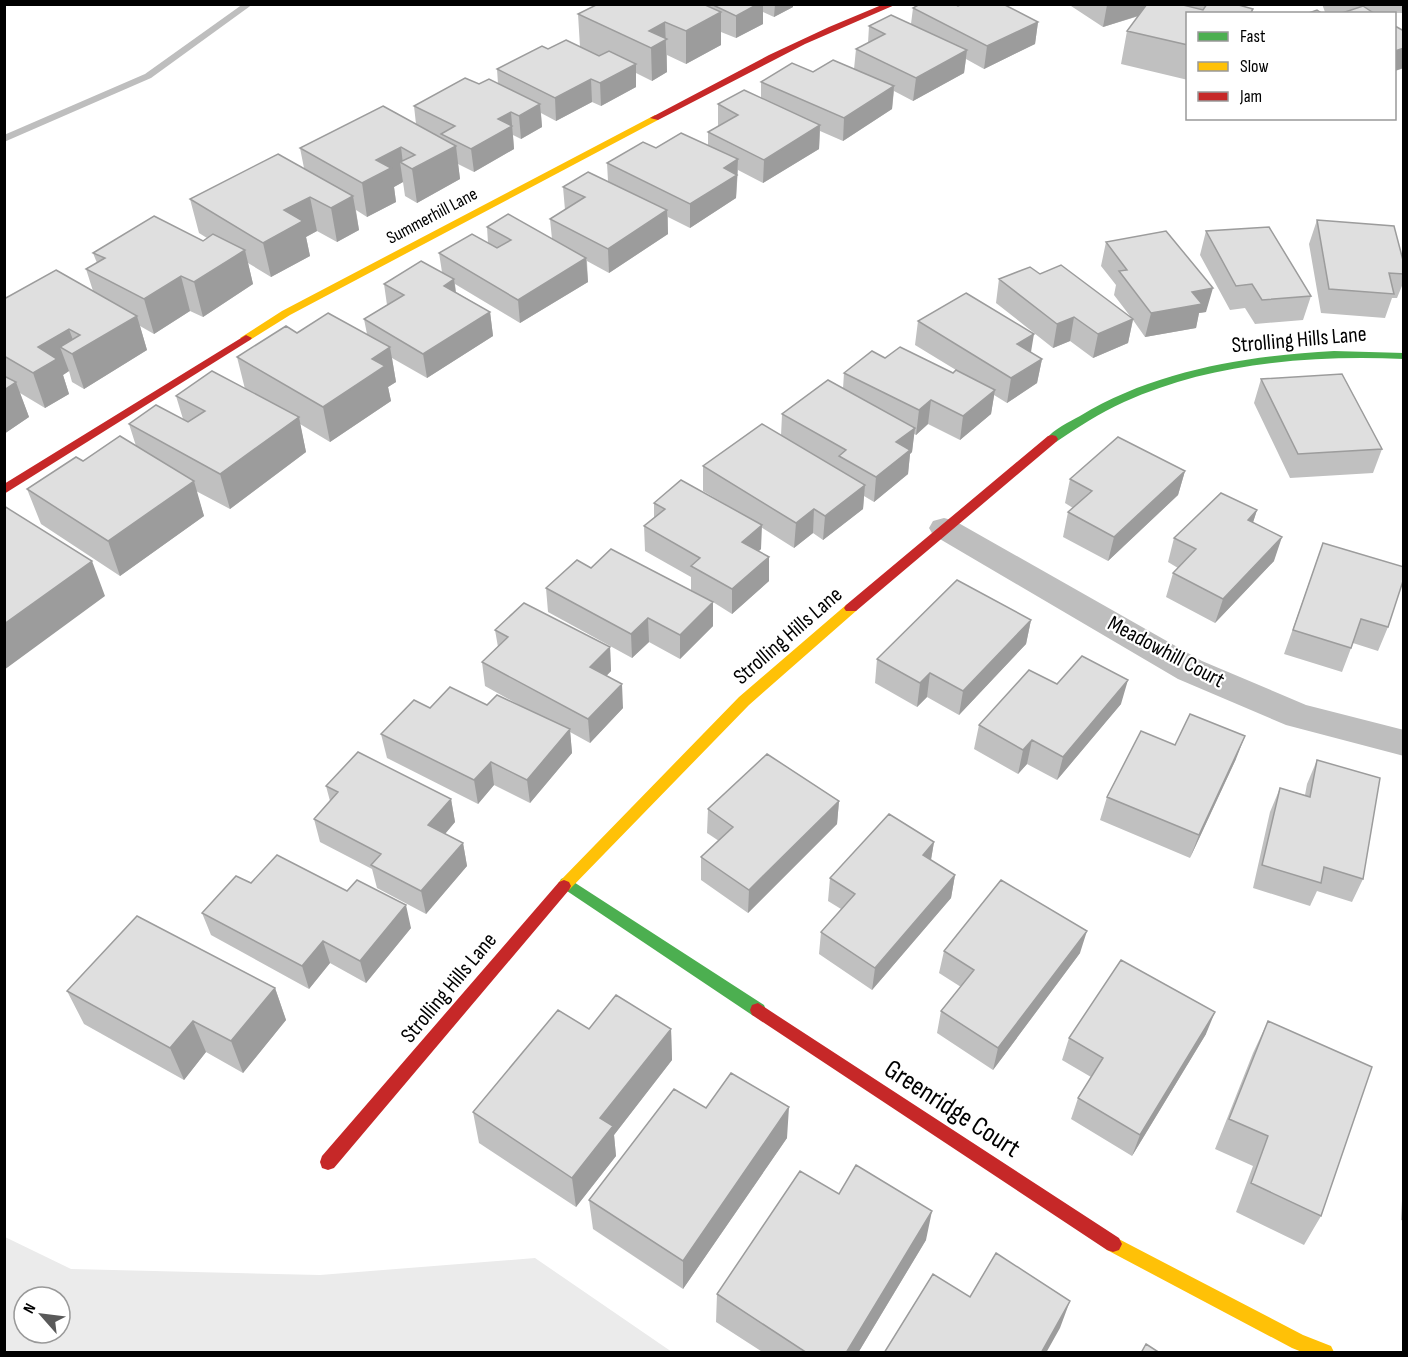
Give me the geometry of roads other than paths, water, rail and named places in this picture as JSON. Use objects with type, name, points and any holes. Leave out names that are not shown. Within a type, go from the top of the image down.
[{"type":"street","name":"Summerhill Lane","points":[[4,490],[286,314],[763,61],[860,16],[893,4]]},
{"type":"street","name":"Strolling Hills Lane","points":[[328,1162],[566,883],[744,701],[944,528],[1053,438],[1122,398],[1192,375],[1269,359],[1367,353],[1404,356]]},
{"type":"street","name":"Meadowhill Court","points":[[944,528],[1190,670],[1298,716],[1404,743]]},
{"type":"street","name":"Greenridge Court","points":[[566,883],[1125,1252],[1298,1342],[1325,1353]]},
{"type":"waterway","points":[[4,139],[148,76],[249,4]]}]
